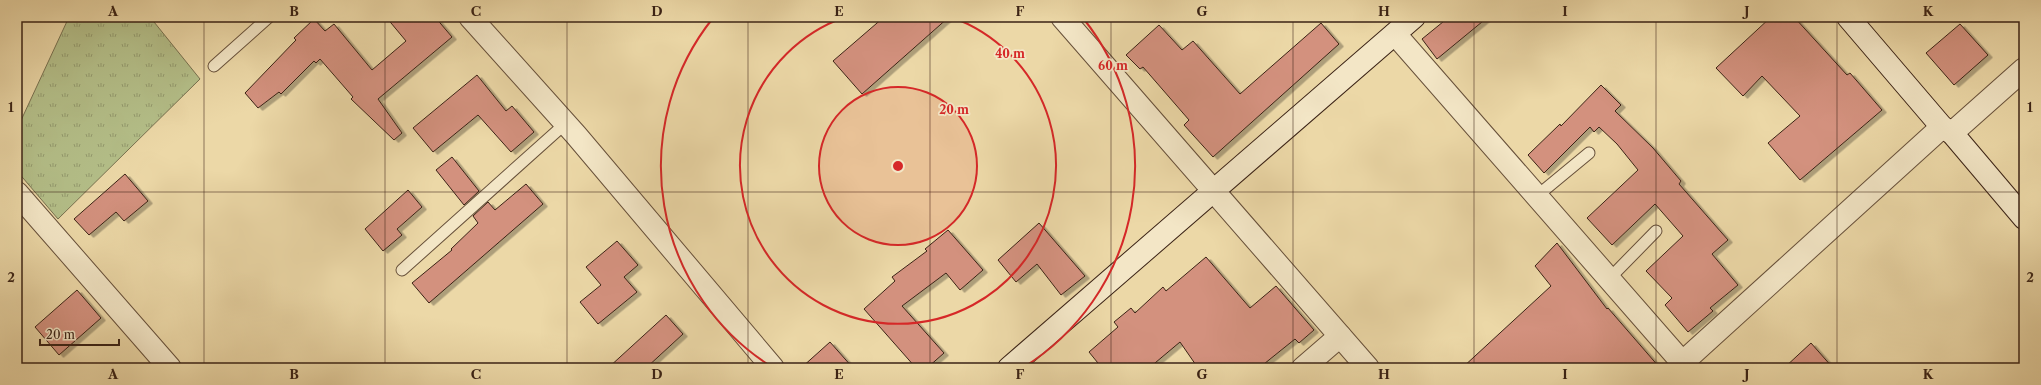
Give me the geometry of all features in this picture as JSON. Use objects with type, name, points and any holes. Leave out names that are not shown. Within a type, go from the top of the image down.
[{"type":"street","points":[[470,17],[566,123],[773,368]]},
{"type":"street","points":[[1062,17],[1368,368]]},
{"type":"street","points":[[1009,368],[1414,17]]},
{"type":"street","points":[[1848,17],[2024,218]]},
{"type":"street","points":[[1395,34],[1684,365],[1947,130],[2024,69]]},
{"type":"street","points":[[17,193],[170,368]]},
{"type":"street","points":[[1303,368],[1340,336]]},
{"type":"lane","points":[[214,66],[269,17]]},
{"type":"lane","points":[[402,270],[566,123]]},
{"type":"lane","points":[[1537,196],[1589,153]]},
{"type":"lane","points":[[1609,279],[1656,231]]},
{"type":"green space","points":[[69,17],[150,17],[200,79],[58,219],[17,171],[17,129]]},
{"type":"building","points":[[386,17],[435,17],[452,37],[378,99],[402,133],[394,140],[351,99],[353,97],[320,59],[316,63],[314,61],[281,94],[279,92],[258,108],[245,93],[296,40],[294,38],[314,19],[325,31],[334,24],[372,70],[406,41]]},
{"type":"building","points":[[884,17],[949,17],[862,94],[833,61]]},
{"type":"building","points":[[1449,17],[1488,17],[1437,59],[1422,39]]},
{"type":"building","points":[[1771,17],[1794,17],[1847,75],[1850,73],[1882,110],[1800,180],[1768,143],[1800,116],[1762,76],[1743,96],[1716,68]]},
{"type":"building","points":[[1321,23],[1339,44],[1213,157],[1184,125],[1189,120],[1143,67],[1140,69],[1126,55],[1159,25],[1182,50],[1193,41],[1240,94]]},
{"type":"building","points":[[1960,24],[1988,55],[1954,85],[1926,53]]},
{"type":"building","points":[[477,75],[506,111],[512,106],[534,132],[511,152],[478,115],[433,152],[413,128]]},
{"type":"building","points":[[1601,85],[1621,105],[1615,111],[1653,148],[1681,181],[1679,184],[1728,240],[1712,254],[1738,285],[1710,308],[1713,311],[1688,332],[1665,305],[1672,298],[1646,271],[1683,236],[1655,204],[1612,245],[1587,218],[1638,170],[1617,144],[1599,127],[1594,132],[1590,127],[1544,173],[1528,155],[1560,124],[1561,126]]},
{"type":"building","points":[[452,157],[479,191],[464,205],[436,170]]},
{"type":"building","points":[[125,174],[148,201],[124,221],[116,212],[89,235],[74,219]]},
{"type":"building","points":[[526,184],[543,204],[429,303],[412,283],[452,250],[451,249],[478,223],[473,216],[488,202],[495,210]]},
{"type":"building","points":[[408,190],[422,207],[397,229],[402,235],[383,251],[365,229]]},
{"type":"building","points":[[1039,223],[1085,276],[1061,295],[1037,264],[1016,282],[998,260]]},
{"type":"building","points":[[948,230],[983,270],[960,290],[946,273],[902,306],[944,353],[927,368],[916,368],[864,309],[895,281],[892,277],[927,251],[925,249]]},
{"type":"building","points":[[617,241],[638,265],[624,277],[637,292],[598,324],[580,302],[601,285],[586,267]]},
{"type":"building","points":[[1557,243],[1607,309],[1608,308],[1660,368],[1462,368],[1551,286],[1535,266]]},
{"type":"building","points":[[1206,257],[1250,308],[1276,286],[1314,330],[1299,343],[1295,339],[1259,368],[1198,368],[1180,342],[1149,368],[1102,368],[1089,352],[1118,327],[1114,322],[1131,308],[1135,313],[1163,287],[1166,291]]},
{"type":"building","points":[[77,290],[101,318],[59,355],[35,327]]},
{"type":"building","points":[[666,315],[683,334],[646,368],[608,368]]},
{"type":"building","points":[[830,342],[853,368],[801,368]]},
{"type":"building","points":[[1811,343],[1833,368],[1784,368]]}]
